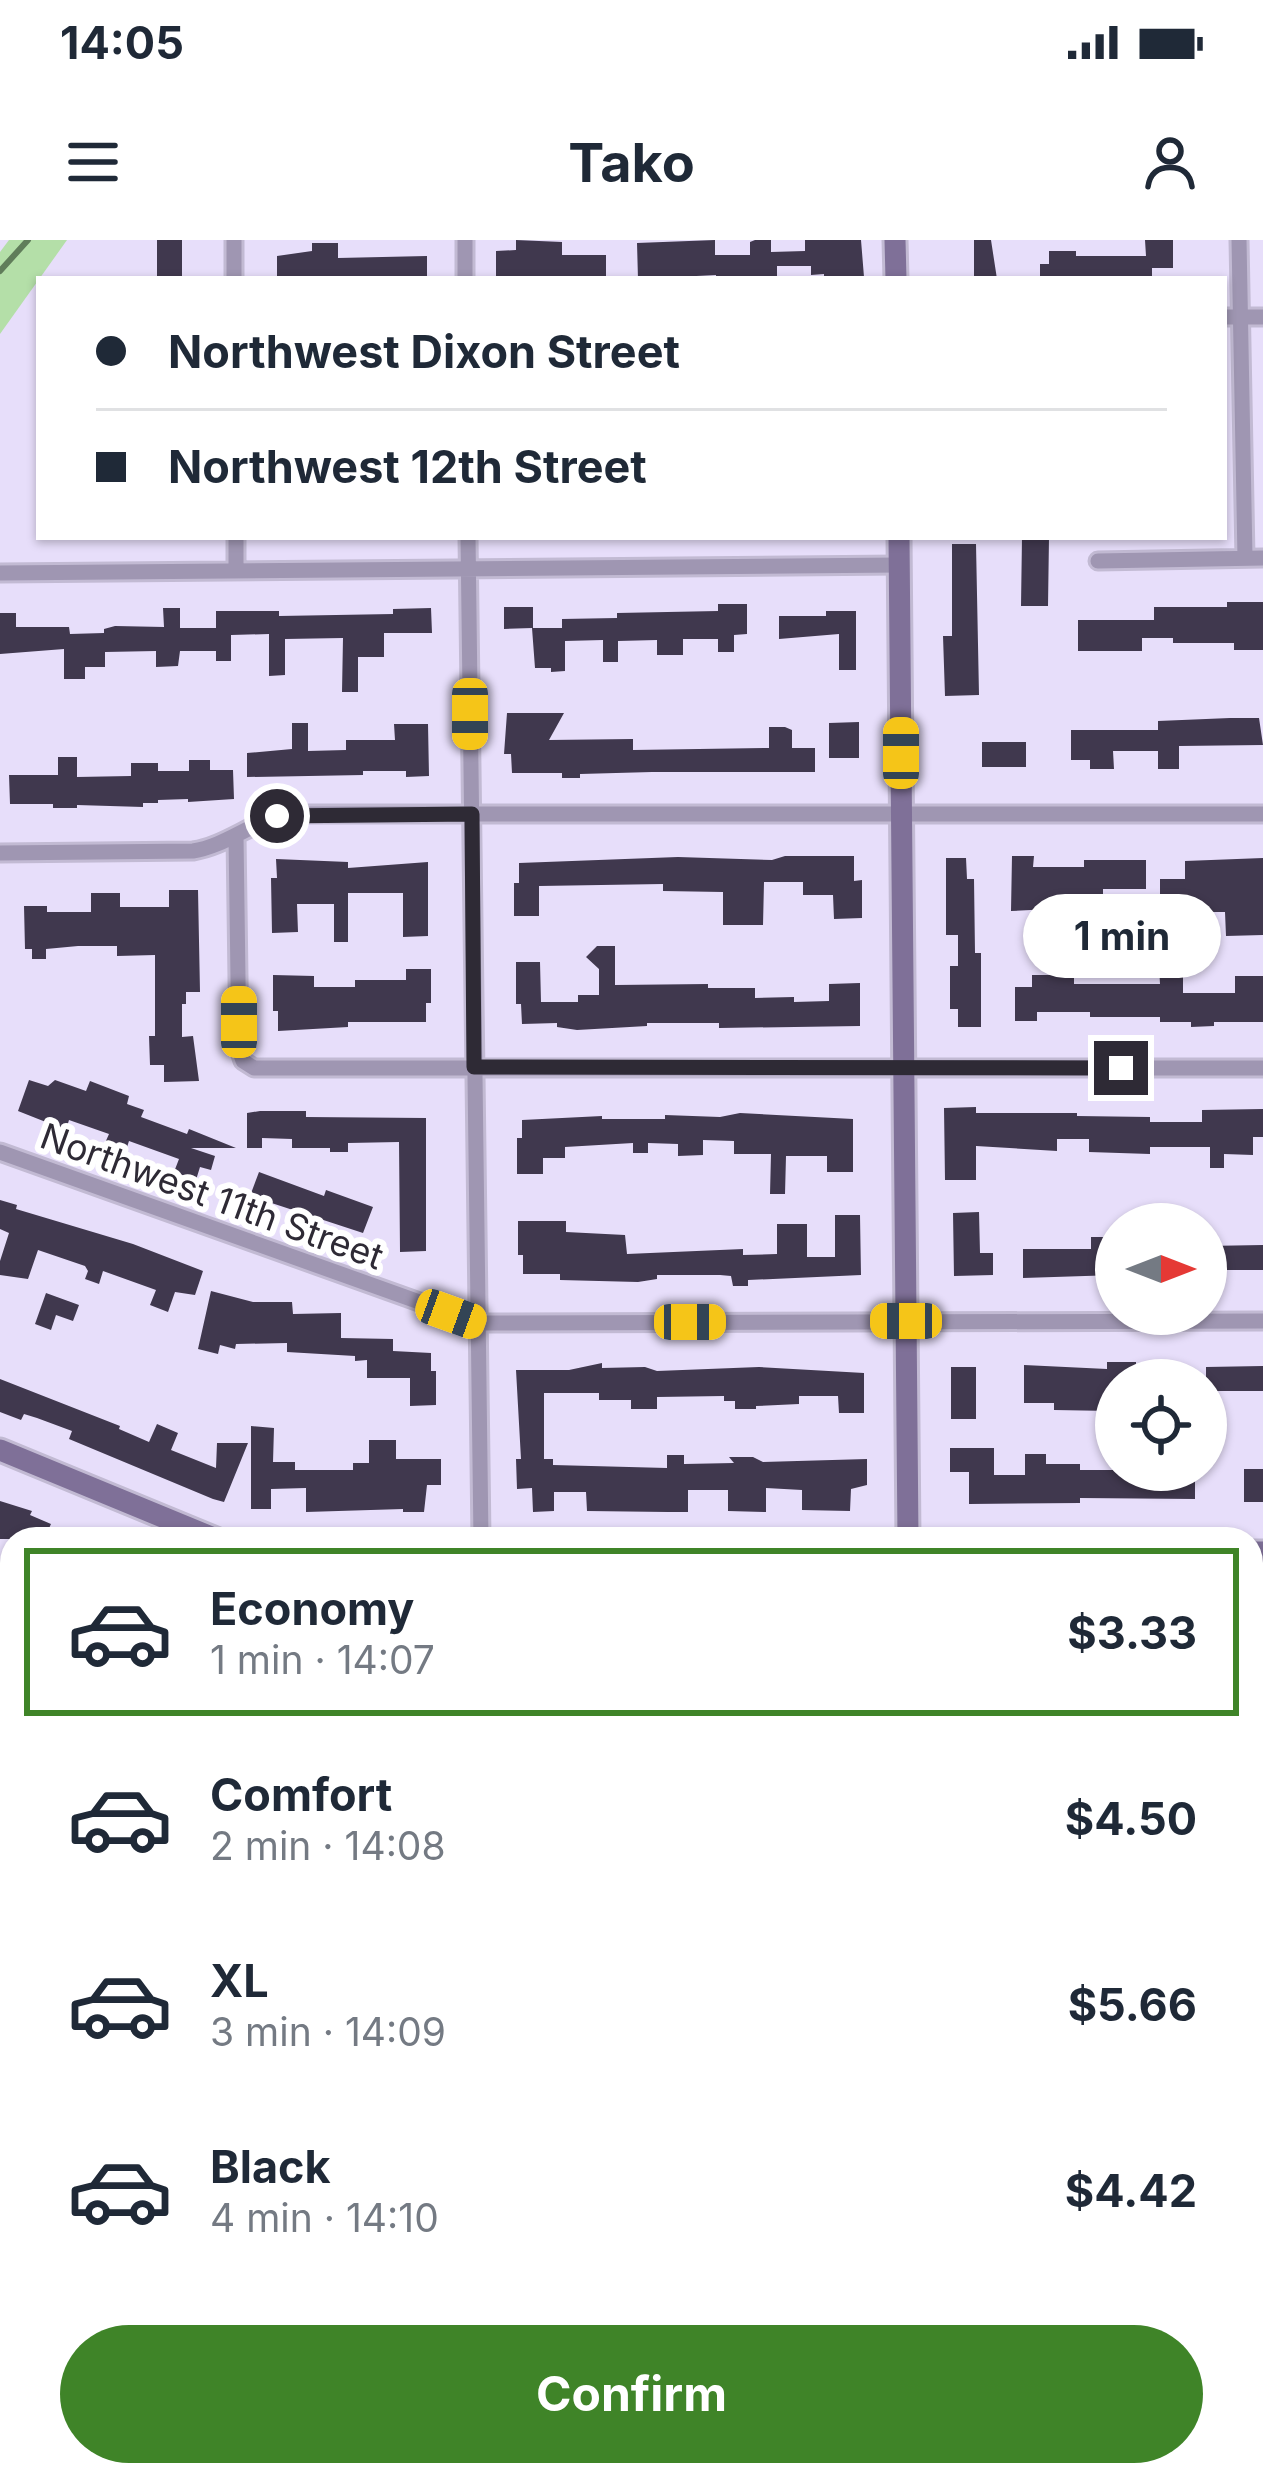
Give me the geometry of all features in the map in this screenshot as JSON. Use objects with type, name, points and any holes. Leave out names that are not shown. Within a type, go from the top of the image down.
[{"type":"main road","points":[[895,240],[896,276]]},
{"type":"main road","points":[[899,540],[908,1527]]},
{"type":"main road","points":[[0,1450],[187,1527]]},
{"type":"street","points":[[234,240],[234,276]]},
{"type":"street","points":[[465,240],[466,276]]},
{"type":"street","points":[[1098,561],[1254,558],[1232,317],[1239,240]]},
{"type":"street","points":[[1232,317],[1263,317]]},
{"type":"street","points":[[236,540],[236,572]]},
{"type":"street","points":[[468,540],[481,1527]]},
{"type":"street","points":[[0,573],[899,565]]},
{"type":"street","points":[[0,853],[193,851],[286,815],[1263,814]]},
{"type":"street","points":[[236,836],[239,1049],[248,1065],[261,1069],[1263,1068]]},
{"type":"street","name":"Northwest 11th Street","points":[[0,1152],[478,1323],[1263,1321]]},
{"type":"green space","points":[[9,240],[67,240],[41,276],[36,276],[36,283],[0,334],[0,252]]},
{"type":"building","points":[[157,240],[182,240],[182,276],[157,276]]},
{"type":"building","points":[[516,240],[562,242],[562,255],[606,255],[606,276],[496,276],[496,251],[516,250]]},
{"type":"building","points":[[715,240],[715,255],[750,255],[750,242],[755,240],[771,240],[771,252],[805,251],[805,240],[861,240],[864,276],[811,275],[811,266],[777,266],[777,276],[638,276],[637,243]]},
{"type":"building","points":[[974,240],[991,240],[997,276],[974,276]]},
{"type":"building","points":[[1145,240],[1173,240],[1173,268],[1152,268],[1152,276],[1040,276],[1040,264],[1049,264],[1049,251],[1076,251],[1076,256],[1146,256]]},
{"type":"building","points":[[312,243],[338,243],[338,258],[427,256],[427,276],[277,276],[277,256],[312,251]]},
{"type":"building","points":[[1022,540],[1049,540],[1048,606],[1021,606]]},
{"type":"building","points":[[952,544],[976,544],[979,695],[945,696],[943,636],[952,636]]},
{"type":"building","points":[[1227,602],[1263,602],[1263,650],[1234,650],[1234,643],[1142,638],[1142,651],[1078,651],[1078,620],[1154,620],[1154,607],[1227,607]]},
{"type":"building","points":[[718,604],[747,604],[747,634],[734,635],[734,652],[718,652],[718,639],[683,639],[683,655],[657,655],[657,640],[618,641],[618,662],[603,662],[603,640],[565,641],[565,671],[551,672],[551,668],[535,668],[532,628],[504,629],[504,607],[533,607],[533,628],[562,628],[562,619],[718,611]]},
{"type":"building","points":[[163,608],[180,608],[180,628],[216,628],[216,611],[279,611],[279,616],[393,614],[393,609],[431,608],[432,633],[384,633],[384,657],[358,657],[358,692],[342,692],[343,638],[285,639],[285,675],[269,676],[269,634],[231,635],[231,661],[216,661],[216,651],[180,651],[178,666],[156,667],[156,651],[105,652],[105,667],[85,667],[85,679],[64,679],[64,649],[0,654],[0,613],[16,613],[16,627],[69,627],[70,634],[104,633],[115,626],[164,627]]},
{"type":"building","points":[[826,611],[856,611],[856,670],[839,670],[839,634],[779,639],[779,616],[826,616]]},
{"type":"building","points":[[507,713],[564,713],[549,740],[633,739],[633,750],[769,748],[769,727],[785,727],[792,730],[792,748],[815,748],[815,772],[652,772],[580,774],[580,778],[562,778],[562,773],[512,773],[511,754],[504,754]]},
{"type":"building","points":[[1259,718],[1263,745],[1179,746],[1179,769],[1158,769],[1158,751],[1113,751],[1114,769],[1090,769],[1090,760],[1071,760],[1071,730],[1158,730],[1158,721]]},
{"type":"building","points":[[859,722],[859,758],[829,758],[829,723]]},
{"type":"building","points":[[292,723],[308,723],[308,751],[346,750],[346,740],[395,740],[394,724],[428,724],[429,776],[363,771],[363,775],[247,777],[247,753],[292,749]]},
{"type":"building","points":[[982,742],[1026,742],[1026,767],[982,767]]},
{"type":"building","points":[[58,757],[77,757],[77,777],[131,776],[131,763],[158,763],[158,771],[189,771],[189,760],[210,760],[210,770],[233,770],[234,799],[158,800],[143,803],[143,807],[10,804],[9,775],[58,775]]},
{"type":"building","points":[[854,856],[854,881],[862,880],[862,918],[834,919],[833,895],[803,895],[803,882],[764,882],[763,925],[723,925],[723,892],[663,891],[663,884],[539,886],[539,916],[514,916],[519,863],[678,857],[772,860]]},
{"type":"building","points":[[1012,856],[1034,856],[1033,867],[1084,867],[1084,860],[1146,860],[1146,889],[1103,889],[1103,900],[1070,900],[1070,908],[1011,911]]},
{"type":"building","points":[[946,858],[966,858],[967,879],[974,879],[981,1027],[958,1027],[958,1009],[950,1009],[950,966],[958,966],[958,935],[946,935]]},
{"type":"building","points":[[1263,858],[1263,935],[1226,936],[1225,912],[1160,912],[1160,879],[1185,879],[1185,861]]},
{"type":"building","points":[[276,859],[348,862],[348,868],[428,862],[428,936],[403,937],[403,893],[348,893],[348,942],[334,942],[334,904],[297,904],[298,932],[272,933],[271,878],[277,878]]},
{"type":"building","points":[[169,890],[198,890],[200,992],[186,992],[182,1037],[193,1036],[199,1081],[164,1082],[164,1065],[150,1065],[149,1036],[155,1036],[155,955],[117,956],[117,946],[78,946],[46,949],[46,959],[32,959],[32,949],[25,949],[24,906],[47,906],[47,912],[91,912],[91,893],[120,893],[120,907],[169,907]]},
{"type":"building","points":[[597,946],[615,946],[615,985],[755,988],[755,998],[794,997],[794,1002],[829,1001],[829,984],[860,983],[860,1026],[719,1028],[719,1023],[647,1023],[577,1030],[557,1027],[557,1023],[522,1024],[521,1004],[516,1004],[516,962],[540,962],[541,1002],[578,1002],[578,995],[599,995],[599,969],[586,957]]},
{"type":"building","points":[[1159,966],[1183,966],[1183,993],[1235,993],[1235,976],[1263,976],[1263,1022],[1191,1027],[1191,1022],[1160,1022],[1160,1017],[1090,1017],[1090,1012],[1037,1012],[1037,1021],[1015,1021],[1015,987],[1032,987],[1032,975],[1074,975],[1074,984],[1160,984]]},
{"type":"building","points":[[406,969],[431,969],[426,1022],[348,1022],[348,1027],[278,1031],[273,975],[314,976],[314,987],[355,987],[355,980],[406,980]]},
{"type":"building","points":[[29,1080],[48,1086],[55,1080],[86,1091],[90,1081],[129,1096],[127,1104],[144,1110],[141,1117],[236,1148],[191,1148],[215,1156],[211,1170],[200,1167],[196,1180],[174,1172],[179,1159],[129,1141],[126,1150],[105,1143],[109,1134],[69,1120],[66,1130],[18,1111]]},
{"type":"building","points":[[976,1107],[976,1113],[1077,1113],[1150,1117],[1150,1122],[1202,1122],[1202,1110],[1263,1109],[1263,1137],[1253,1137],[1253,1155],[1224,1154],[1224,1168],[1210,1168],[1210,1147],[1150,1147],[1150,1154],[1089,1152],[1089,1139],[1057,1139],[1057,1151],[976,1146],[976,1180],[945,1180],[944,1108]]},
{"type":"building","points":[[306,1111],[306,1117],[426,1118],[426,1251],[400,1252],[399,1142],[348,1143],[348,1152],[330,1152],[330,1148],[292,1148],[292,1139],[262,1138],[262,1148],[247,1148],[247,1113]]},
{"type":"building","points":[[740,1113],[853,1119],[853,1172],[827,1172],[827,1156],[786,1156],[785,1194],[770,1194],[771,1154],[734,1154],[734,1141],[703,1140],[703,1155],[678,1156],[678,1144],[648,1143],[648,1153],[633,1153],[633,1143],[565,1147],[565,1158],[543,1158],[543,1174],[517,1174],[522,1120]]},
{"type":"building","points":[[259,1172],[324,1196],[326,1190],[373,1207],[363,1233],[250,1196]]},
{"type":"building","points":[[0,1200],[203,1271],[195,1295],[175,1292],[168,1312],[150,1305],[156,1290],[103,1271],[99,1284],[85,1279],[85,1266],[38,1250],[28,1279],[0,1275],[9,1233],[0,1229]]},
{"type":"building","points":[[979,1212],[980,1253],[993,1253],[993,1275],[954,1276],[953,1213]]},
{"type":"building","points":[[835,1215],[860,1215],[861,1275],[748,1280],[748,1286],[733,1286],[731,1276],[720,1275],[657,1275],[657,1279],[638,1282],[560,1280],[560,1274],[523,1274],[523,1255],[518,1255],[518,1221],[566,1221],[566,1232],[625,1235],[627,1254],[743,1249],[743,1255],[777,1254],[777,1224],[807,1224],[807,1257],[835,1257]]},
{"type":"building","points":[[1091,1237],[1095,1237],[1095,1276],[1023,1278],[1023,1249],[1091,1249]]},
{"type":"building","points":[[1263,1245],[1263,1270],[1227,1270],[1227,1246]]},
{"type":"building","points":[[211,1291],[253,1302],[292,1302],[293,1314],[341,1313],[341,1338],[393,1339],[393,1351],[431,1353],[436,1405],[410,1406],[410,1378],[367,1378],[367,1360],[355,1361],[355,1356],[287,1352],[287,1343],[236,1344],[235,1349],[220,1345],[218,1354],[198,1349]]},
{"type":"building","points":[[46,1293],[79,1305],[73,1321],[56,1315],[51,1330],[35,1324]]},
{"type":"building","points":[[602,1363],[602,1368],[657,1371],[759,1367],[864,1373],[864,1413],[839,1413],[838,1396],[799,1396],[799,1404],[756,1409],[735,1409],[735,1401],[724,1401],[724,1396],[657,1397],[657,1409],[631,1409],[631,1400],[599,1400],[599,1393],[544,1393],[544,1459],[553,1459],[553,1465],[667,1468],[667,1455],[684,1455],[684,1464],[734,1463],[729,1457],[763,1462],[867,1459],[867,1485],[851,1489],[850,1511],[802,1510],[802,1490],[766,1488],[766,1512],[728,1511],[728,1490],[688,1490],[688,1512],[587,1511],[586,1492],[554,1492],[554,1511],[533,1512],[532,1488],[517,1489],[516,1459],[521,1459],[516,1370],[569,1370]]},
{"type":"building","points":[[1024,1365],[1095,1368],[1095,1411],[1054,1410],[1054,1403],[1024,1403]]},
{"type":"building","points":[[1263,1366],[1263,1391],[1227,1391],[1227,1367]]},
{"type":"building","points":[[951,1367],[976,1367],[976,1419],[951,1419]]},
{"type":"building","points":[[0,1379],[149,1442],[157,1424],[178,1433],[171,1450],[216,1468],[217,1443],[248,1443],[224,1502],[69,1439],[72,1431],[24,1414],[21,1420],[0,1412]]},
{"type":"building","points":[[251,1426],[274,1428],[273,1462],[295,1462],[295,1470],[353,1470],[353,1463],[369,1463],[369,1440],[396,1440],[396,1459],[441,1459],[441,1485],[427,1485],[424,1512],[306,1512],[306,1488],[271,1489],[271,1509],[251,1509]]},
{"type":"building","points":[[950,1448],[994,1448],[994,1475],[1025,1475],[1025,1454],[1046,1454],[1046,1464],[1080,1464],[1080,1470],[1095,1470],[1095,1491],[1195,1491],[1195,1499],[969,1504],[969,1472],[950,1472]]},
{"type":"building","points":[[1244,1469],[1263,1469],[1263,1502],[1244,1502]]},
{"type":"building","points":[[0,1501],[32,1511],[30,1515],[51,1524],[50,1527],[0,1527]]},
{"type":"waterway","points":[[0,271],[28,240]]},
{"type":"route","points":[[277,816],[472,814],[474,1067],[1121,1068]]}]
